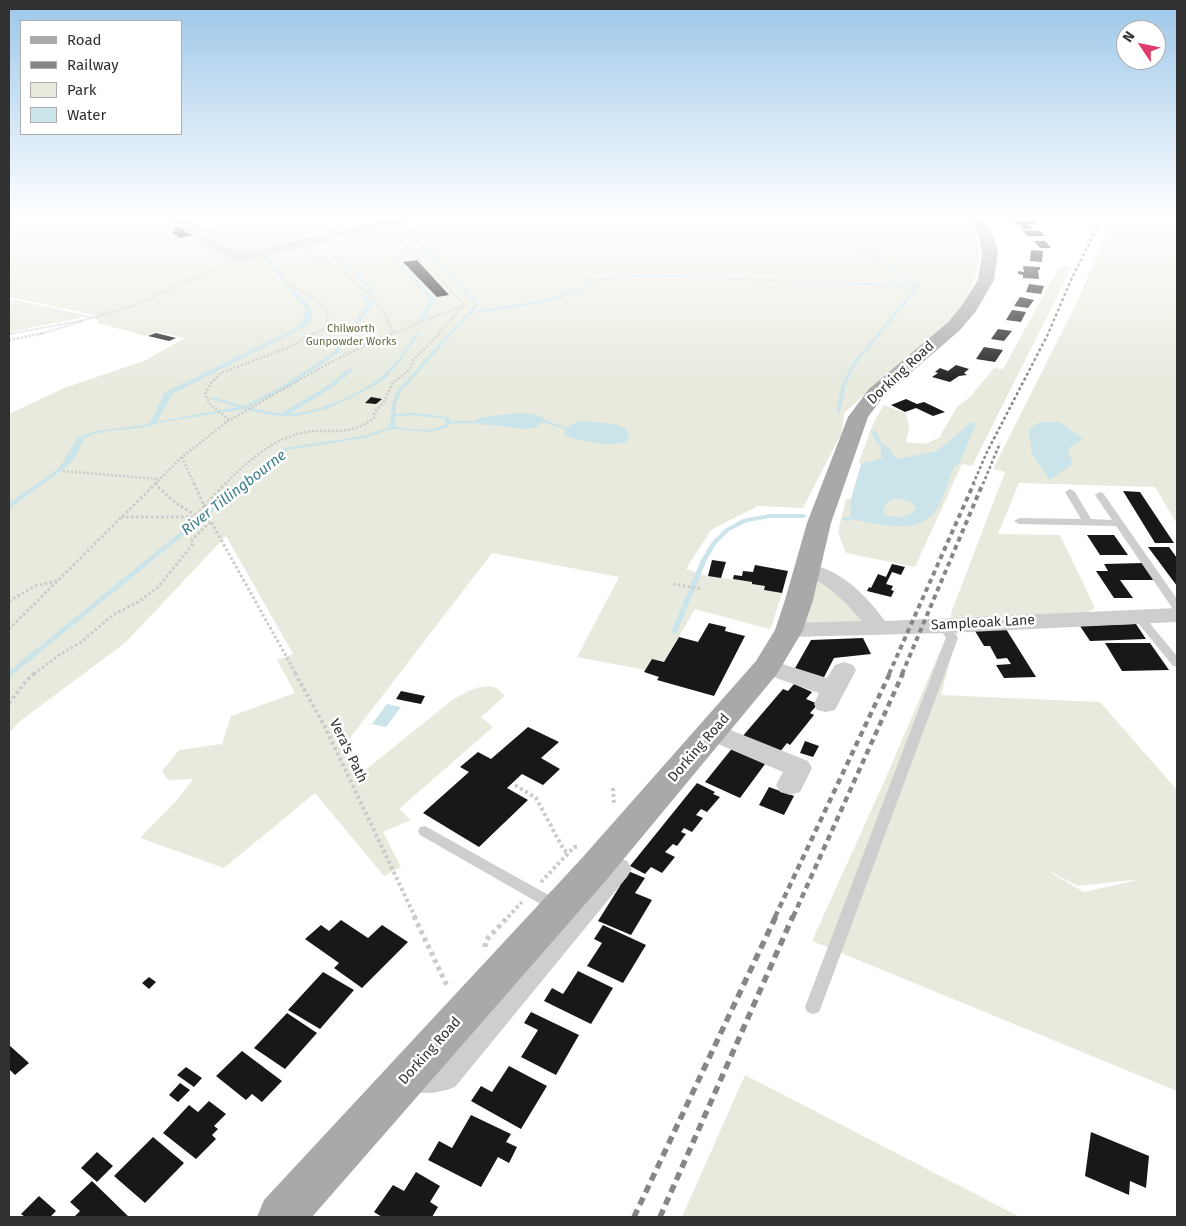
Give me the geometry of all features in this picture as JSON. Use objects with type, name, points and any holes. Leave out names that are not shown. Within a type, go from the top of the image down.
[{"type":"main road","name":"Dorking Road","points":[[538,947],[560,908],[606,869],[713,732],[767,667],[789,630],[819,523],[858,417],[876,393],[954,326],[967,311],[986,280],[987,274]]},
{"type":"main road","name":"Dorking Road","points":[[281,1217],[409,1075]]},
{"type":"street","points":[[806,571],[819,572],[827,578],[866,611],[878,627]]},
{"type":"street","name":"Sampleoak Lane","points":[[789,630],[944,626],[1177,615]]},
{"type":"street","points":[[767,667],[834,688]]},
{"type":"street","points":[[713,732],[797,771]]},
{"type":"street","points":[[409,1075],[427,1078],[444,1075],[538,947],[606,869]]},
{"type":"lane","points":[[1070,492],[1088,523]]},
{"type":"lane","points":[[1100,495],[1177,607]]},
{"type":"lane","points":[[1020,521],[1119,524]]},
{"type":"lane","points":[[1138,616],[1177,663]]},
{"type":"lane","points":[[813,1007],[952,638],[944,626]]},
{"type":"lane","points":[[425,830],[560,908]]},
{"type":"path","points":[[9,334],[95,318],[133,306],[203,274]]},
{"type":"path","points":[[229,420],[210,404],[205,394],[211,383],[221,373],[288,348],[325,328],[328,312],[324,306],[291,287],[281,274]]},
{"type":"path","points":[[347,274],[384,310],[393,333]]},
{"type":"path","points":[[435,274],[464,305]]},
{"type":"path","points":[[9,300],[95,318]]},
{"type":"path","points":[[9,629],[182,457],[229,420],[344,355],[464,305]]},
{"type":"path","points":[[196,517],[224,485],[266,448],[294,434],[318,431],[351,432],[369,423],[374,418],[374,413],[384,402],[392,384],[410,369],[413,360],[451,322],[464,305]]},
{"type":"path","points":[[9,340],[46,333],[78,324],[85,320]]},
{"type":"path","points":[[182,457],[204,506]]},
{"type":"path","points":[[63,471],[159,480]]},
{"type":"path","points":[[155,483],[171,501],[196,517]]},
{"type":"path","points":[[9,703],[26,681],[40,669],[80,643],[113,615],[140,602],[158,587],[193,544],[192,540],[210,521],[196,517],[121,517]]},
{"type":"path","name":"Vera's Path","points":[[210,521],[325,727],[452,996]]},
{"type":"path","points":[[9,600],[35,586],[57,581]]},
{"type":"path","points":[[673,584],[702,589]]},
{"type":"path","points":[[515,785],[536,798],[564,850],[606,869]]},
{"type":"green space","name":"Chilworth Gunpowder Works","points":[[9,274],[976,274],[971,288],[958,312],[845,412],[841,434],[803,508],[758,506],[711,530],[686,569],[708,576],[752,582],[752,584],[765,586],[764,590],[782,593],[769,629],[695,609],[664,662],[645,670],[577,657],[619,577],[492,553],[343,747],[358,776],[461,695],[478,688],[490,687],[497,689],[505,696],[481,717],[493,727],[399,809],[411,820],[383,832],[401,867],[384,876],[315,793],[224,868],[140,838],[178,799],[193,779],[168,780],[162,771],[179,750],[222,744],[231,716],[295,693],[277,660],[293,654],[226,536],[126,642],[20,721],[9,733],[9,414],[64,388],[144,361],[185,338],[157,332],[146,336],[98,323],[95,315],[9,297]]},
{"type":"green space","points":[[1055,274],[1068,274],[972,466],[962,464],[915,567],[846,553],[838,532],[846,499],[913,494],[930,458],[919,455],[897,459],[886,445],[880,444],[883,458],[861,464],[859,462],[873,424],[884,405],[906,413],[909,427],[906,442],[924,444],[939,438],[957,407],[970,397],[994,368],[1003,369]]},
{"type":"green space","points":[[1089,274],[1177,274],[1177,524],[1155,487],[1019,483],[998,534],[1060,535],[1095,608],[1075,619],[952,626],[951,613],[1005,472],[993,469],[1075,306]]},
{"type":"green space","points":[[9,302],[78,315],[80,318],[9,332]]},
{"type":"green space","points":[[806,571],[875,622],[789,630]]},
{"type":"green space","points":[[958,630],[941,695],[1100,702],[1177,790],[1177,1091],[812,941],[884,782],[946,637]],"holes":[[[1039,866],[1078,886],[1142,879],[1084,892]]]},
{"type":"green space","points":[[745,1075],[1020,1217],[682,1217]]},
{"type":"water","points":[[277,274],[309,306],[312,319],[306,326],[172,394],[156,424],[102,432],[85,438],[73,460],[66,467],[9,509],[9,503],[55,471],[63,462],[78,437],[95,431],[144,425],[151,422],[164,393],[297,327],[303,321],[306,310]]},
{"type":"water","points":[[517,413],[544,417],[536,427],[525,429],[484,425],[474,422],[479,418]]},
{"type":"water","points":[[582,421],[615,424],[626,429],[629,436],[626,442],[610,444],[579,440],[564,435],[566,428]]},
{"type":"water","points":[[972,422],[976,424],[959,464],[954,467],[940,503],[934,513],[926,520],[906,526],[894,526],[850,519],[851,499],[861,464],[882,458],[880,444],[886,445],[897,459],[937,451]],"holes":[[[896,498],[911,502],[916,509],[909,515],[897,517],[885,515],[883,510],[886,503]]]},
{"type":"water","points":[[1039,422],[1059,422],[1083,439],[1068,449],[1072,464],[1050,480],[1032,454],[1029,430]]},
{"type":"water","points":[[387,704],[401,707],[386,727],[372,724]]},
{"type":"building","points":[[415,274],[430,274],[449,295],[437,297]]},
{"type":"building","points":[[1019,274],[1038,274],[1039,279],[1023,278],[1023,275]]},
{"type":"building","points":[[1029,284],[1044,286],[1041,294],[1026,292]]},
{"type":"building","points":[[1020,297],[1034,300],[1028,308],[1014,306]]},
{"type":"building","points":[[1012,310],[1026,312],[1021,322],[1006,320]]},
{"type":"building","points":[[998,329],[1012,331],[1004,341],[991,339]]},
{"type":"building","points":[[156,333],[176,338],[169,341],[148,336]]},
{"type":"building","points":[[984,347],[1003,350],[995,362],[976,359]]},
{"type":"building","points":[[956,365],[969,369],[964,373],[967,375],[959,376],[950,382],[932,377],[938,373],[935,372],[940,368],[948,371]]},
{"type":"building","points":[[371,397],[382,399],[376,404],[365,403]]},
{"type":"building","points":[[906,399],[917,404],[924,402],[945,412],[933,416],[916,408],[905,412],[891,405]]},
{"type":"building","points":[[1123,491],[1140,492],[1174,543],[1155,543]]},
{"type":"building","points":[[1087,535],[1114,535],[1128,555],[1100,555]]},
{"type":"building","points":[[1148,547],[1169,547],[1177,558],[1177,586]]},
{"type":"building","points":[[712,560],[726,562],[721,578],[708,576]]},
{"type":"building","points":[[1143,563],[1155,580],[1120,580],[1133,598],[1114,598],[1096,571],[1108,571],[1104,564]]},
{"type":"building","points":[[892,564],[905,567],[901,575],[892,572],[886,584],[893,586],[891,590],[894,591],[891,597],[867,591],[869,587],[871,588],[878,574],[886,577]]},
{"type":"building","points":[[755,565],[788,571],[782,593],[764,590],[765,586],[752,584],[752,582],[733,579],[734,575],[742,576],[743,571],[753,572]]},
{"type":"building","points":[[709,623],[726,627],[725,631],[745,636],[714,696],[657,680],[659,677],[644,672],[652,659],[664,662],[679,637],[698,642]]},
{"type":"building","points":[[1136,624],[1146,639],[1090,641],[1080,626]]},
{"type":"building","points":[[1006,629],[1036,677],[1004,678],[996,665],[1011,664],[1007,658],[997,659],[990,646],[984,646],[975,631]]},
{"type":"building","points":[[863,638],[871,654],[834,658],[822,681],[794,670],[811,640]]},
{"type":"building","points":[[1105,643],[1150,643],[1169,670],[1122,671]]},
{"type":"building","points":[[794,684],[812,692],[806,699],[818,704],[810,713],[814,715],[790,745],[787,743],[779,753],[742,737],[783,689],[788,691]]},
{"type":"building","points":[[401,691],[425,696],[421,704],[396,699]]},
{"type":"building","points":[[528,727],[559,742],[541,758],[560,769],[543,785],[522,774],[507,788],[528,800],[479,847],[423,813],[469,772],[460,767],[478,752],[491,759]]},
{"type":"building","points":[[805,741],[819,746],[813,757],[800,753]]},
{"type":"building","points":[[734,746],[768,760],[740,798],[705,782]]},
{"type":"building","points":[[697,783],[715,792],[713,794],[720,797],[707,812],[701,809],[696,815],[703,818],[692,832],[684,828],[681,832],[686,834],[677,846],[673,844],[665,852],[675,857],[662,873],[651,867],[645,874],[630,866]]},
{"type":"building","points":[[769,787],[794,796],[784,815],[759,805]]},
{"type":"building","points":[[623,869],[645,878],[635,893],[652,900],[631,935],[598,921],[620,886],[614,883]]},
{"type":"building","points":[[341,920],[368,938],[382,925],[408,942],[362,988],[334,968],[339,963],[305,939],[321,925],[329,931]]},
{"type":"building","points":[[603,925],[646,945],[623,983],[587,966],[602,943],[594,939]]},
{"type":"building","points":[[578,971],[613,988],[591,1024],[544,1001],[552,988],[563,994]]},
{"type":"building","points":[[323,972],[354,990],[320,1029],[288,1010]]},
{"type":"building","points":[[149,977],[156,982],[149,989],[142,983]]},
{"type":"building","points":[[531,1012],[579,1035],[556,1075],[521,1057],[538,1030],[524,1023]]},
{"type":"building","points":[[287,1013],[317,1033],[285,1069],[254,1048]]},
{"type":"building","points":[[9,1045],[29,1063],[15,1075],[9,1069]]},
{"type":"building","points":[[242,1051],[282,1081],[262,1102],[252,1094],[246,1100],[216,1076]]},
{"type":"building","points":[[509,1066],[547,1086],[521,1129],[471,1101],[481,1086],[492,1092]]},
{"type":"building","points":[[186,1067],[202,1078],[194,1087],[177,1075]]},
{"type":"building","points":[[180,1083],[190,1090],[178,1102],[169,1095]]},
{"type":"building","points":[[209,1101],[226,1114],[214,1126],[218,1129],[212,1135],[216,1139],[196,1159],[163,1133],[189,1105],[198,1112]]},
{"type":"building","points":[[471,1115],[511,1134],[506,1142],[517,1147],[509,1163],[498,1157],[481,1187],[428,1160],[439,1141],[452,1148]]},
{"type":"building","points":[[1091,1132],[1149,1156],[1146,1188],[1130,1181],[1129,1195],[1085,1176]]},
{"type":"building","points":[[153,1137],[184,1163],[145,1203],[114,1176]]},
{"type":"building","points":[[97,1152],[113,1166],[97,1182],[81,1168]]},
{"type":"building","points":[[416,1172],[440,1186],[430,1202],[438,1207],[432,1217],[382,1217],[374,1212],[393,1185],[404,1191]]},
{"type":"building","points":[[92,1181],[129,1217],[74,1217],[80,1211],[70,1202]]},
{"type":"building","points":[[39,1196],[56,1211],[50,1217],[25,1217],[21,1214]]},
{"type":"waterway","points":[[244,407],[286,386],[335,353],[370,304],[363,295],[371,288],[356,274]]},
{"type":"waterway","points":[[409,274],[433,300],[421,321]]},
{"type":"waterway","points":[[449,274],[477,304],[469,313]]},
{"type":"waterway","points":[[900,274],[918,286]]},
{"type":"waterway","points":[[469,313],[546,301],[585,289],[590,280],[649,275],[918,286]]},
{"type":"waterway","points":[[838,412],[844,384],[854,364],[918,286]]},
{"type":"waterway","name":"River Tillingbourne","points":[[392,428],[394,404],[399,392],[469,313]]},
{"type":"waterway","points":[[283,415],[311,412],[324,408],[364,390],[384,377],[398,362],[417,334]]},
{"type":"waterway","points":[[283,415],[332,385],[350,370]]},
{"type":"waterway","points":[[213,398],[244,407]]},
{"type":"waterway","points":[[154,423],[244,407]]},
{"type":"waterway","points":[[244,407],[283,415]]},
{"type":"waterway","points":[[394,416],[415,414],[447,418],[448,423]]},
{"type":"waterway","points":[[543,421],[566,428]]},
{"type":"waterway","points":[[448,423],[474,422]]},
{"type":"waterway","points":[[392,428],[429,431],[445,427],[448,423]]},
{"type":"waterway","name":"River Tillingbourne","points":[[9,674],[286,449],[364,437],[392,428]]},
{"type":"waterway","points":[[873,431],[880,444]]},
{"type":"waterway","points":[[674,632],[704,560],[714,543],[727,530],[745,521],[770,516],[804,516]]},
{"type":"waterway","points":[[845,519],[850,519]]},
{"type":"railway","points":[[973,484],[987,452],[1048,334],[1074,274]]},
{"type":"railway","points":[[983,484],[1000,443]]},
{"type":"railway","points":[[889,674],[974,483]]},
{"type":"railway","points":[[902,674],[983,483]]},
{"type":"railway","points":[[775,917],[890,673]]},
{"type":"railway","points":[[793,917],[903,673]]},
{"type":"railway","points":[[634,1217],[776,916]]},
{"type":"railway","points":[[660,1217],[793,916]]}]
